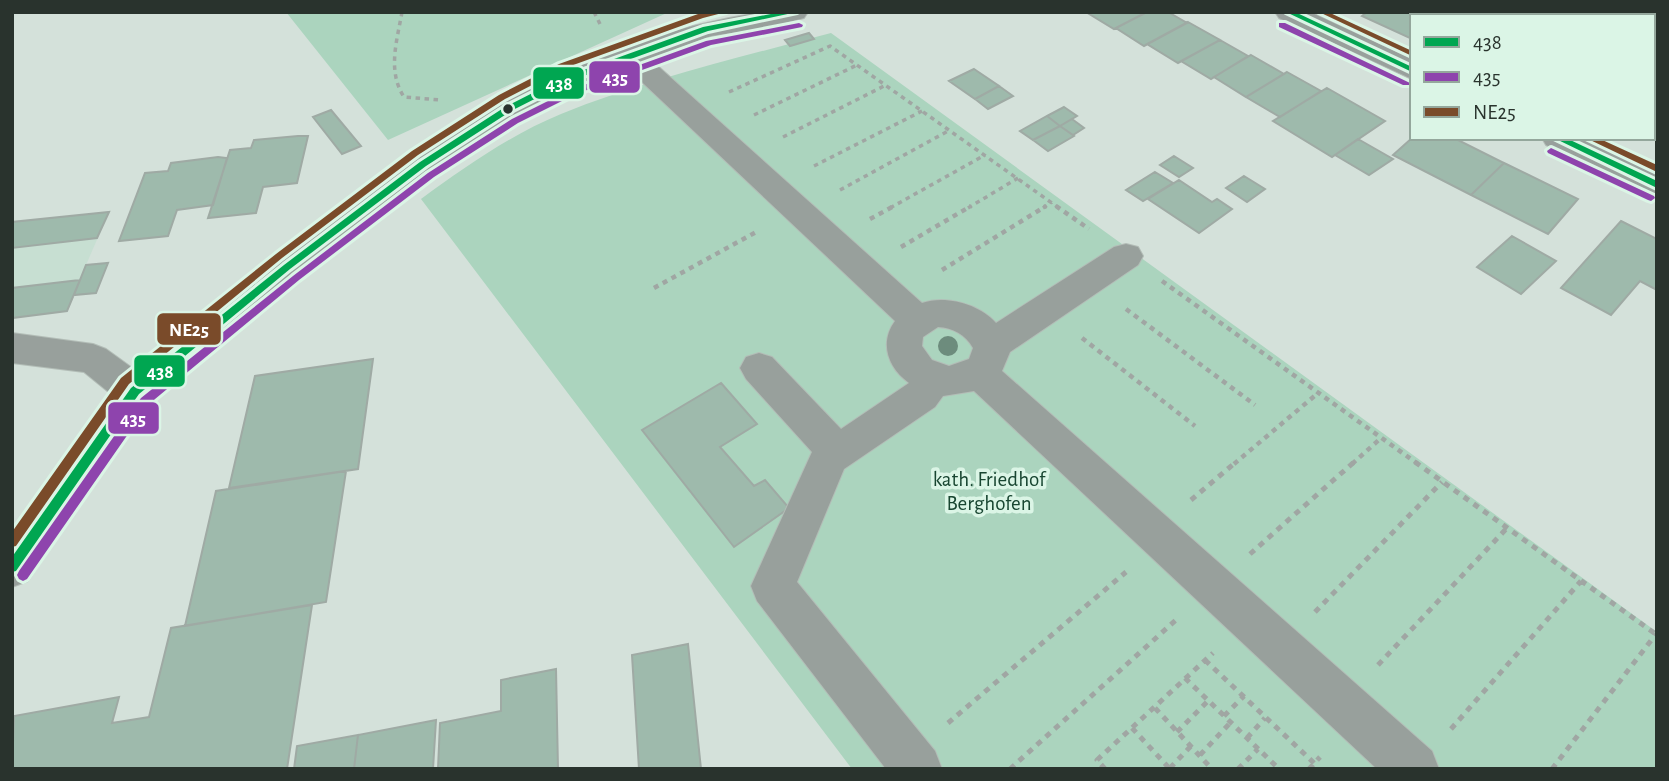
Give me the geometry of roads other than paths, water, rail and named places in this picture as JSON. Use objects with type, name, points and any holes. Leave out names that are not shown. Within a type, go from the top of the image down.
[{"type":"street","points":[[706,29],[733,12]]},
{"type":"street","points":[[12,567],[135,391],[288,267],[413,172],[499,114],[567,79],[706,29],[766,20],[795,12]]},
{"type":"street","points":[[1288,12],[1410,69]]},
{"type":"street","points":[[629,55],[905,310],[965,317],[982,328],[984,358],[1158,536],[1414,769]]},
{"type":"street","points":[[1561,140],[1657,185]]},
{"type":"street","points":[[905,310],[908,328],[903,347],[912,366],[933,379],[957,381],[1045,309],[1126,256]]},
{"type":"street","points":[[12,348],[93,359],[135,391]]},
{"type":"street","points":[[759,368],[837,452]]},
{"type":"street","points":[[912,763],[773,586],[829,458],[921,396],[933,379]]},
{"type":"park label","name":"kath. Friedhof Berghofen","points":[[989,491]]}]
